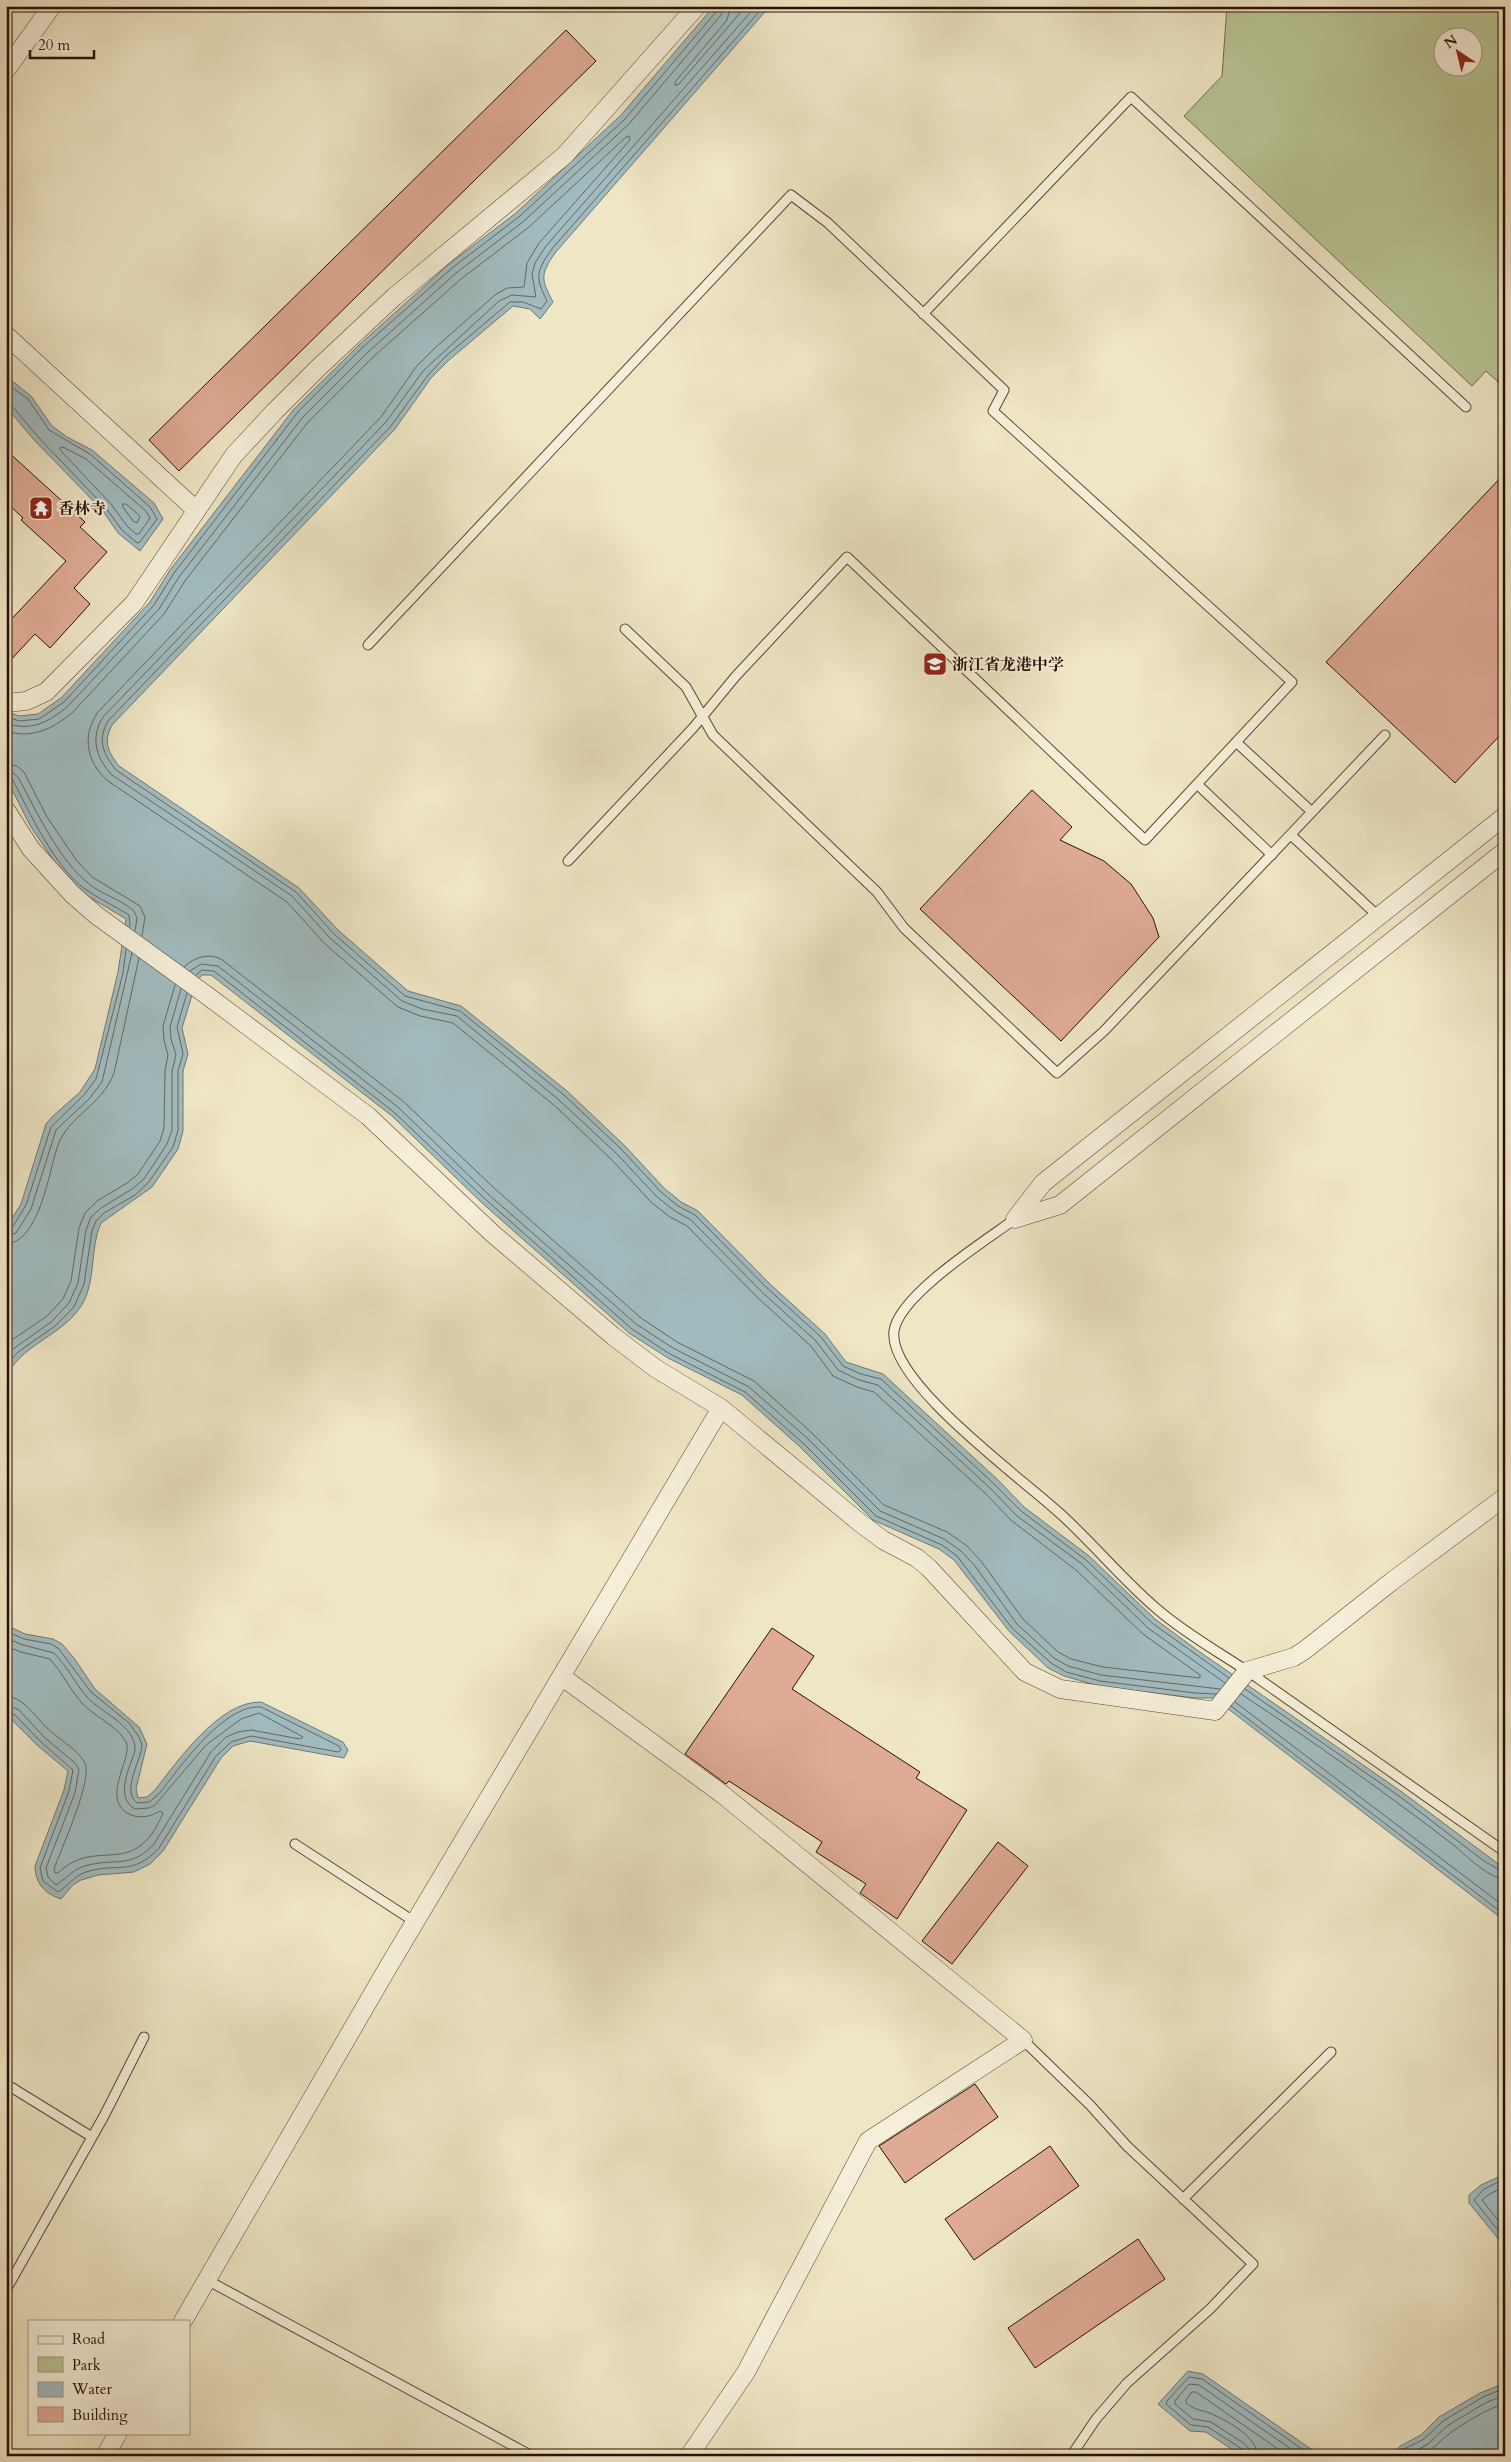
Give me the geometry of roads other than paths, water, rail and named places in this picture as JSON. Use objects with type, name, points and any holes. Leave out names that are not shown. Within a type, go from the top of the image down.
[{"type":"street","points":[[6,70],[52,6]]},
{"type":"street","points":[[6,704],[26,701],[46,692],[134,603],[234,456],[318,368],[394,297],[565,155],[697,6]]},
{"type":"street","points":[[6,335],[196,510]]},
{"type":"street","points":[[6,810],[31,849],[84,905],[120,935],[205,994],[368,1116],[493,1234],[613,1336],[655,1368],[721,1408],[859,1522],[929,1568],[1020,1666],[1038,1680],[1060,1689],[1215,1711],[1247,1670],[1294,1656],[1305,1650],[1391,1582],[1505,1497]]},
{"type":"street","points":[[1015,1219],[1043,1183],[1505,816]]},
{"type":"street","points":[[1015,1219],[1060,1204],[1505,851]]},
{"type":"street","points":[[185,2320],[415,1922],[721,1408]]},
{"type":"street","points":[[561,1676],[722,1794],[1023,2040],[868,2141],[746,2372],[689,2456]]},
{"type":"street","points":[[105,2456],[117,2434]]},
{"type":"lane","points":[[924,314],[1131,97],[1466,407]]},
{"type":"lane","points":[[368,645],[791,195],[828,224],[1004,390],[993,411],[1292,682],[1144,840],[847,557],[568,861]]},
{"type":"lane","points":[[625,629],[686,687],[704,715],[712,735],[878,892],[904,928],[1057,1073],[1104,1032],[1385,735]]},
{"type":"lane","points":[[1236,742],[1312,812]]},
{"type":"lane","points":[[1196,784],[1272,855]]},
{"type":"lane","points":[[1291,835],[1378,916]]},
{"type":"lane","points":[[1015,1219],[927,1284],[902,1312],[894,1330],[895,1348],[898,1356],[946,1416],[1065,1517],[1157,1610],[1247,1670],[1505,1852]]},
{"type":"lane","points":[[295,1844],[415,1922]]},
{"type":"lane","points":[[6,2290],[92,2137],[144,2036]]},
{"type":"lane","points":[[1023,2040],[1090,2105],[1127,2146],[1254,2264],[1210,2309],[1127,2382],[1096,2419],[1071,2456]]},
{"type":"lane","points":[[1183,2199],[1331,2052]]},
{"type":"lane","points":[[6,2084],[92,2137]]},
{"type":"lane","points":[[207,2280],[532,2456]]},
{"type":"water","points":[[714,6],[770,6],[555,253],[544,277],[546,288],[553,302],[540,319],[530,309],[513,306],[449,360],[431,378],[395,429],[112,725],[107,742],[108,747],[119,766],[299,888],[338,930],[408,991],[461,1006],[567,1091],[625,1146],[664,1188],[681,1202],[698,1211],[771,1285],[825,1334],[846,1362],[883,1374],[998,1480],[1024,1507],[1089,1556],[1155,1619],[1402,1792],[1505,1869],[1505,1921],[1214,1698],[1195,1698],[1099,1686],[1064,1676],[1048,1668],[1009,1631],[954,1560],[939,1549],[873,1520],[799,1446],[742,1395],[668,1358],[629,1333],[481,1202],[392,1116],[211,975],[202,975],[196,982],[182,1028],[188,1054],[183,1071],[183,1131],[178,1149],[152,1187],[101,1223],[97,1233],[91,1278],[85,1300],[71,1319],[20,1358],[6,1378],[6,1228],[21,1204],[46,1124],[80,1092],[95,1069],[118,972],[126,919],[81,892],[62,873],[31,827],[6,778],[6,711],[19,716],[38,714],[61,698],[150,602],[170,570],[294,409],[359,345],[449,264],[516,213],[621,115]]},
{"type":"water","points":[[6,376],[31,396],[52,426],[67,437],[92,450],[154,503],[163,519],[140,551],[118,533],[103,511],[35,441],[6,407]]},
{"type":"water","points":[[6,1625],[25,1634],[53,1639],[62,1644],[95,1689],[139,1727],[147,1744],[136,1789],[138,1798],[147,1797],[154,1791],[187,1749],[215,1722],[230,1711],[245,1704],[261,1702],[343,1742],[348,1750],[344,1758],[250,1741],[233,1746],[221,1758],[163,1851],[150,1864],[134,1872],[98,1875],[81,1880],[73,1885],[61,1899],[55,1897],[39,1883],[35,1866],[64,1790],[68,1771],[37,1745],[6,1714]]},
{"type":"water","points":[[1505,2174],[1505,2247],[1469,2203],[1469,2195],[1481,2185]]},
{"type":"water","points":[[1188,2371],[1203,2374],[1321,2456],[1242,2456],[1206,2432],[1190,2431],[1158,2404]]},
{"type":"water","points":[[1505,2383],[1505,2456],[1391,2456],[1400,2446],[1421,2435],[1439,2417],[1480,2393]]},
{"type":"place","name":"香林寺","points":[[41,508]]},
{"type":"place","name":"浙江省龙港中学","points":[[935,664]]}]
